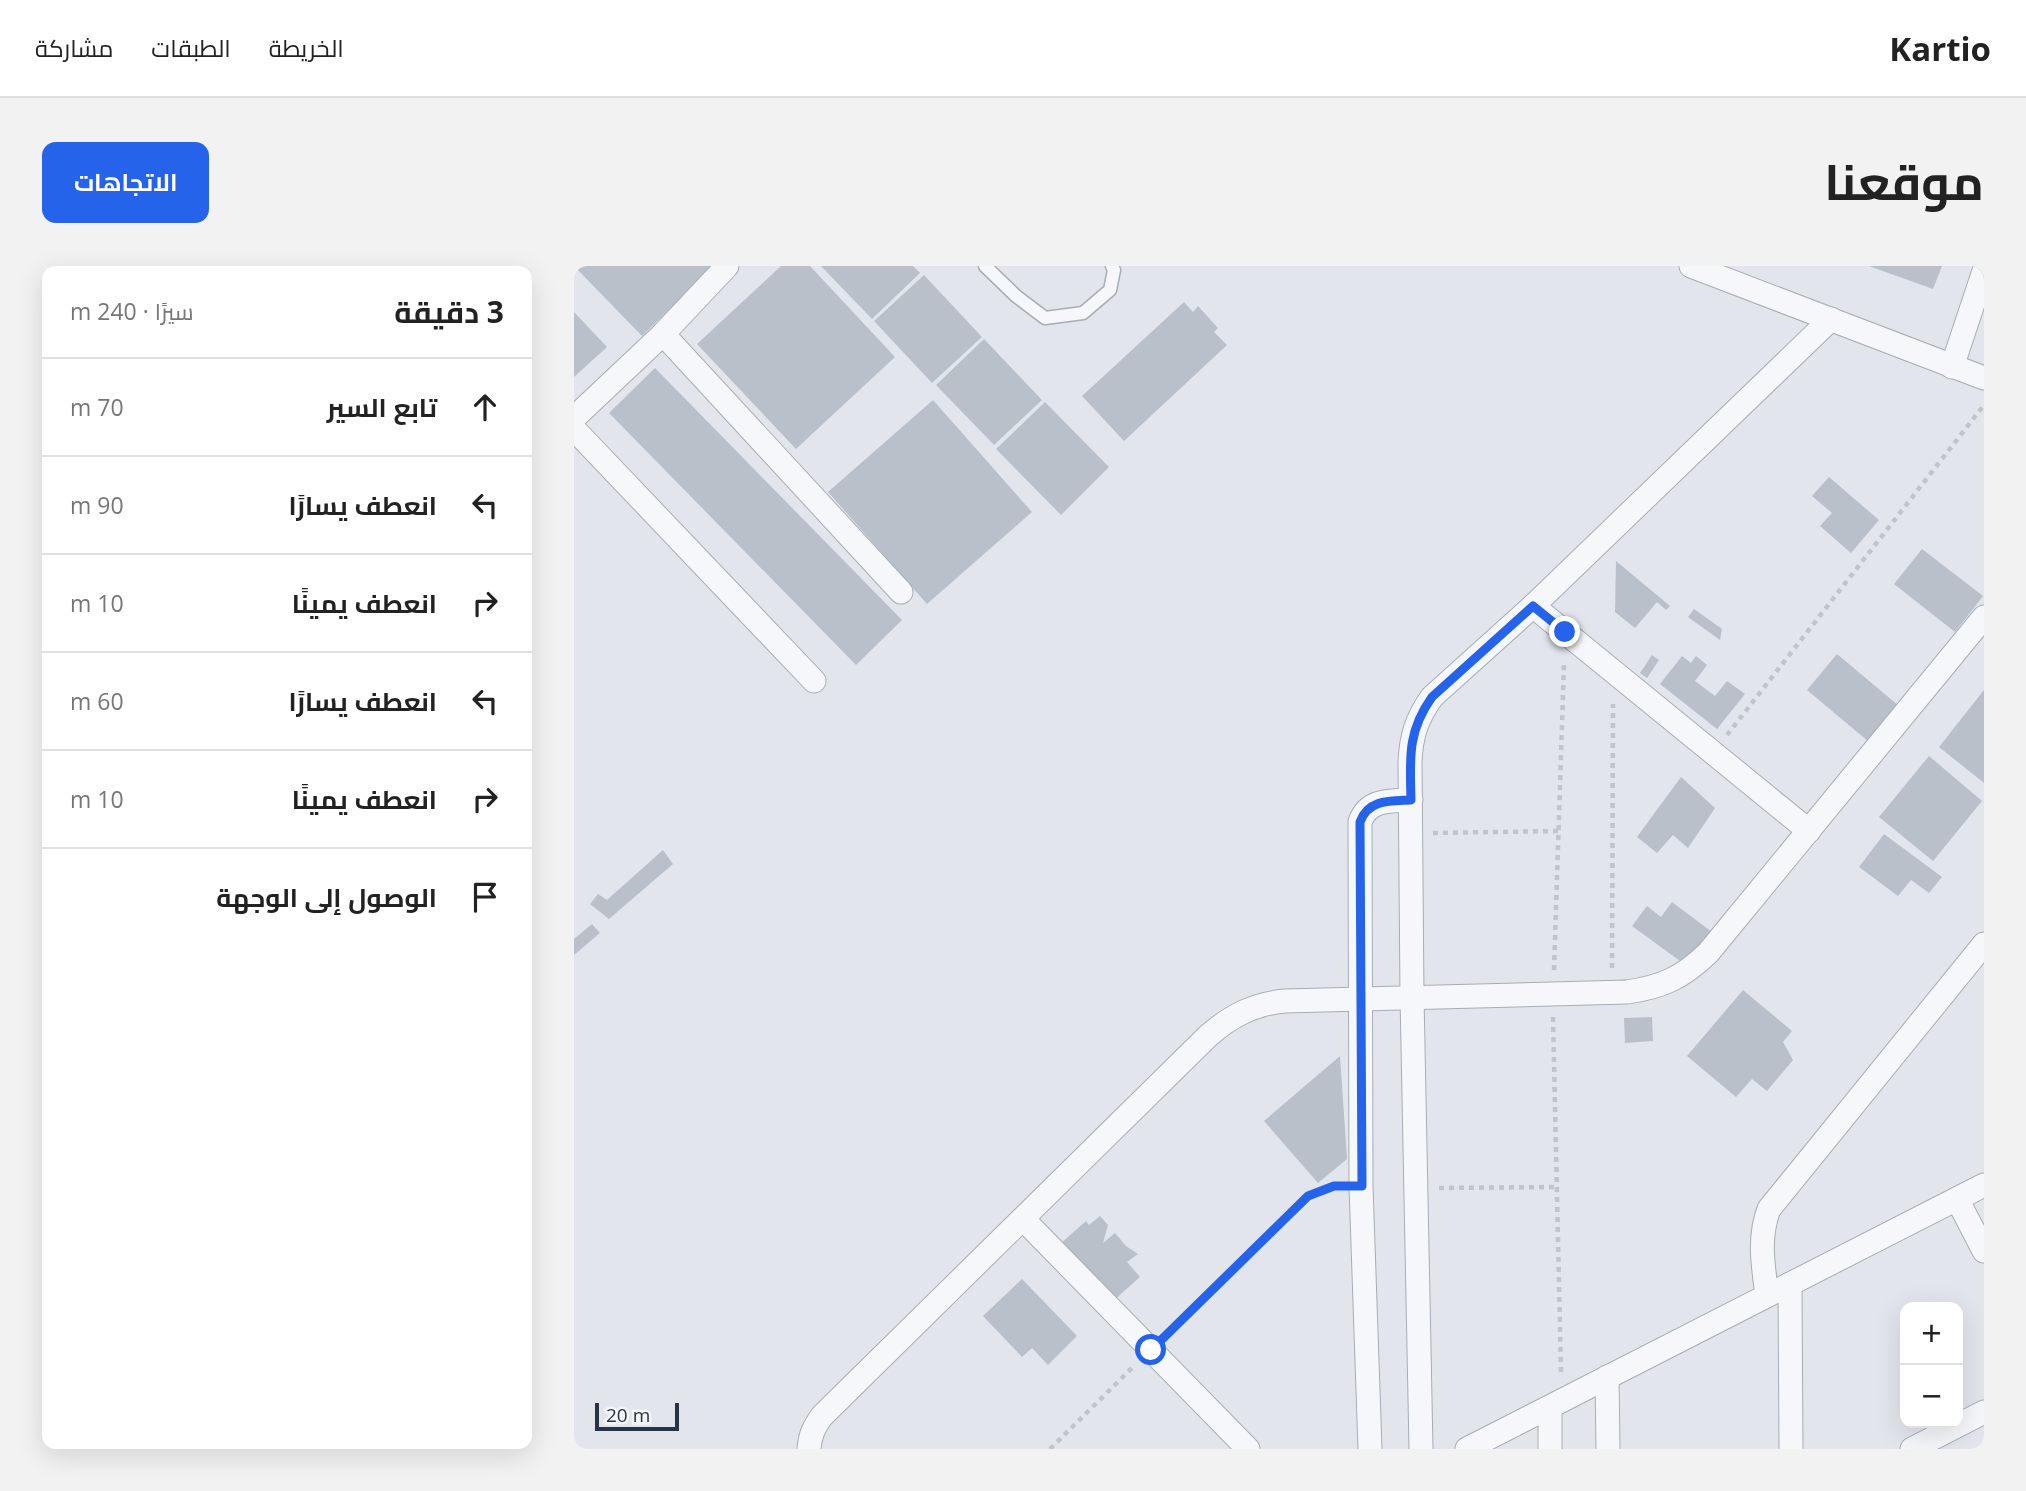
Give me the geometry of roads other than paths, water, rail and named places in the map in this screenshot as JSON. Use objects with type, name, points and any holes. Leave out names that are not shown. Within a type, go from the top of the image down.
[{"type":"street","points":[[574,418],[663,334],[727,266]]},
{"type":"street","points":[[1691,266],[1984,378]]},
{"type":"street","points":[[1952,368],[1984,271]]},
{"type":"street","points":[[1421,1449],[1410,744],[1422,711],[1432,697],[1533,606],[1830,319]]},
{"type":"street","points":[[663,334],[901,592]]},
{"type":"street","points":[[574,429],[814,681]]},
{"type":"street","points":[[1533,606],[1809,831]]},
{"type":"street","points":[[810,1449],[814,1426],[822,1416],[1208,1035],[1235,1014],[1268,1002],[1612,992],[1650,988],[1671,981],[1691,969],[1708,953],[1984,617]]},
{"type":"street","points":[[1370,1449],[1362,1186],[1360,822],[1369,807],[1377,803],[1411,800]]},
{"type":"street","points":[[1768,1295],[1761,1240],[1769,1209],[1984,944]]},
{"type":"street","points":[[1467,1449],[1984,1185]]},
{"type":"street","points":[[1957,1199],[1984,1251]]},
{"type":"street","points":[[1023,1219],[1248,1449]]},
{"type":"street","points":[[1790,1284],[1791,1449]]},
{"type":"street","points":[[1607,1377],[1608,1449]]},
{"type":"street","points":[[1550,1408],[1550,1449]]},
{"type":"street","points":[[1912,1449],[1984,1412]]},
{"type":"lane","points":[[985,266],[1016,296],[1045,318],[1083,313],[1110,290],[1114,270],[1112,266]]}]
